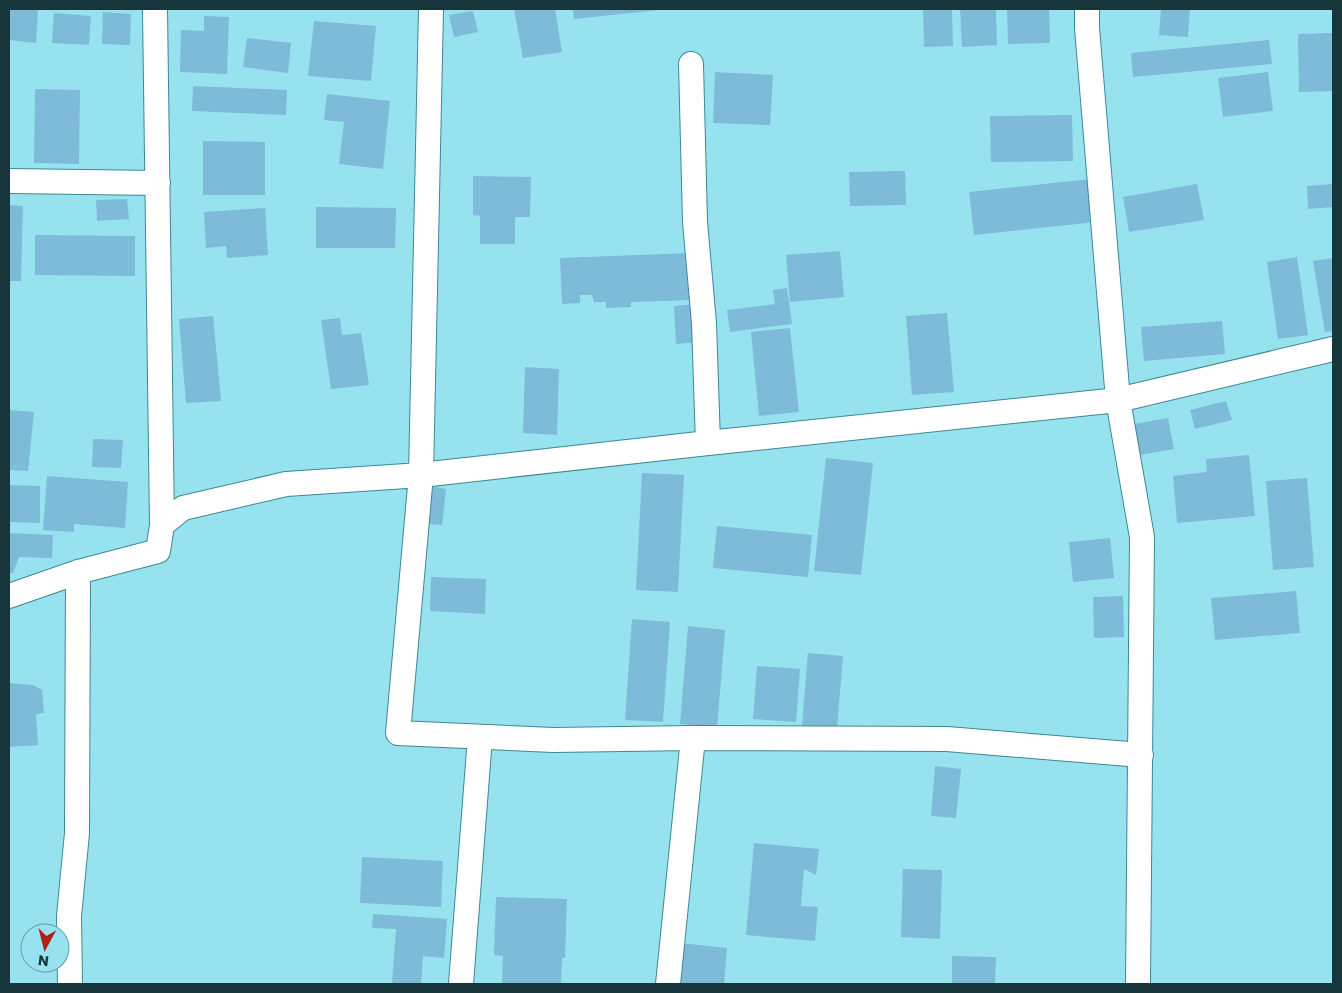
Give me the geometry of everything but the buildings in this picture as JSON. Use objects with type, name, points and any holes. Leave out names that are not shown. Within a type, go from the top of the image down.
[{"type":"street","points":[[9,596],[78,572],[158,551],[162,525],[155,9]]},
{"type":"street","points":[[431,9],[420,476],[398,733],[553,740],[693,738],[947,739],[1141,755]]},
{"type":"street","points":[[1087,9],[1118,400],[1142,537],[1138,984]]},
{"type":"street","points":[[691,64],[695,222],[704,323],[708,443]]},
{"type":"street","points":[[9,181],[158,183]]},
{"type":"street","points":[[162,525],[182,508],[286,484],[420,476],[708,443],[1118,400],[1333,349]]},
{"type":"street","points":[[70,984],[69,916],[77,834],[78,572]]},
{"type":"street","points":[[461,984],[480,737]]},
{"type":"street","points":[[668,984],[693,738]]}]
